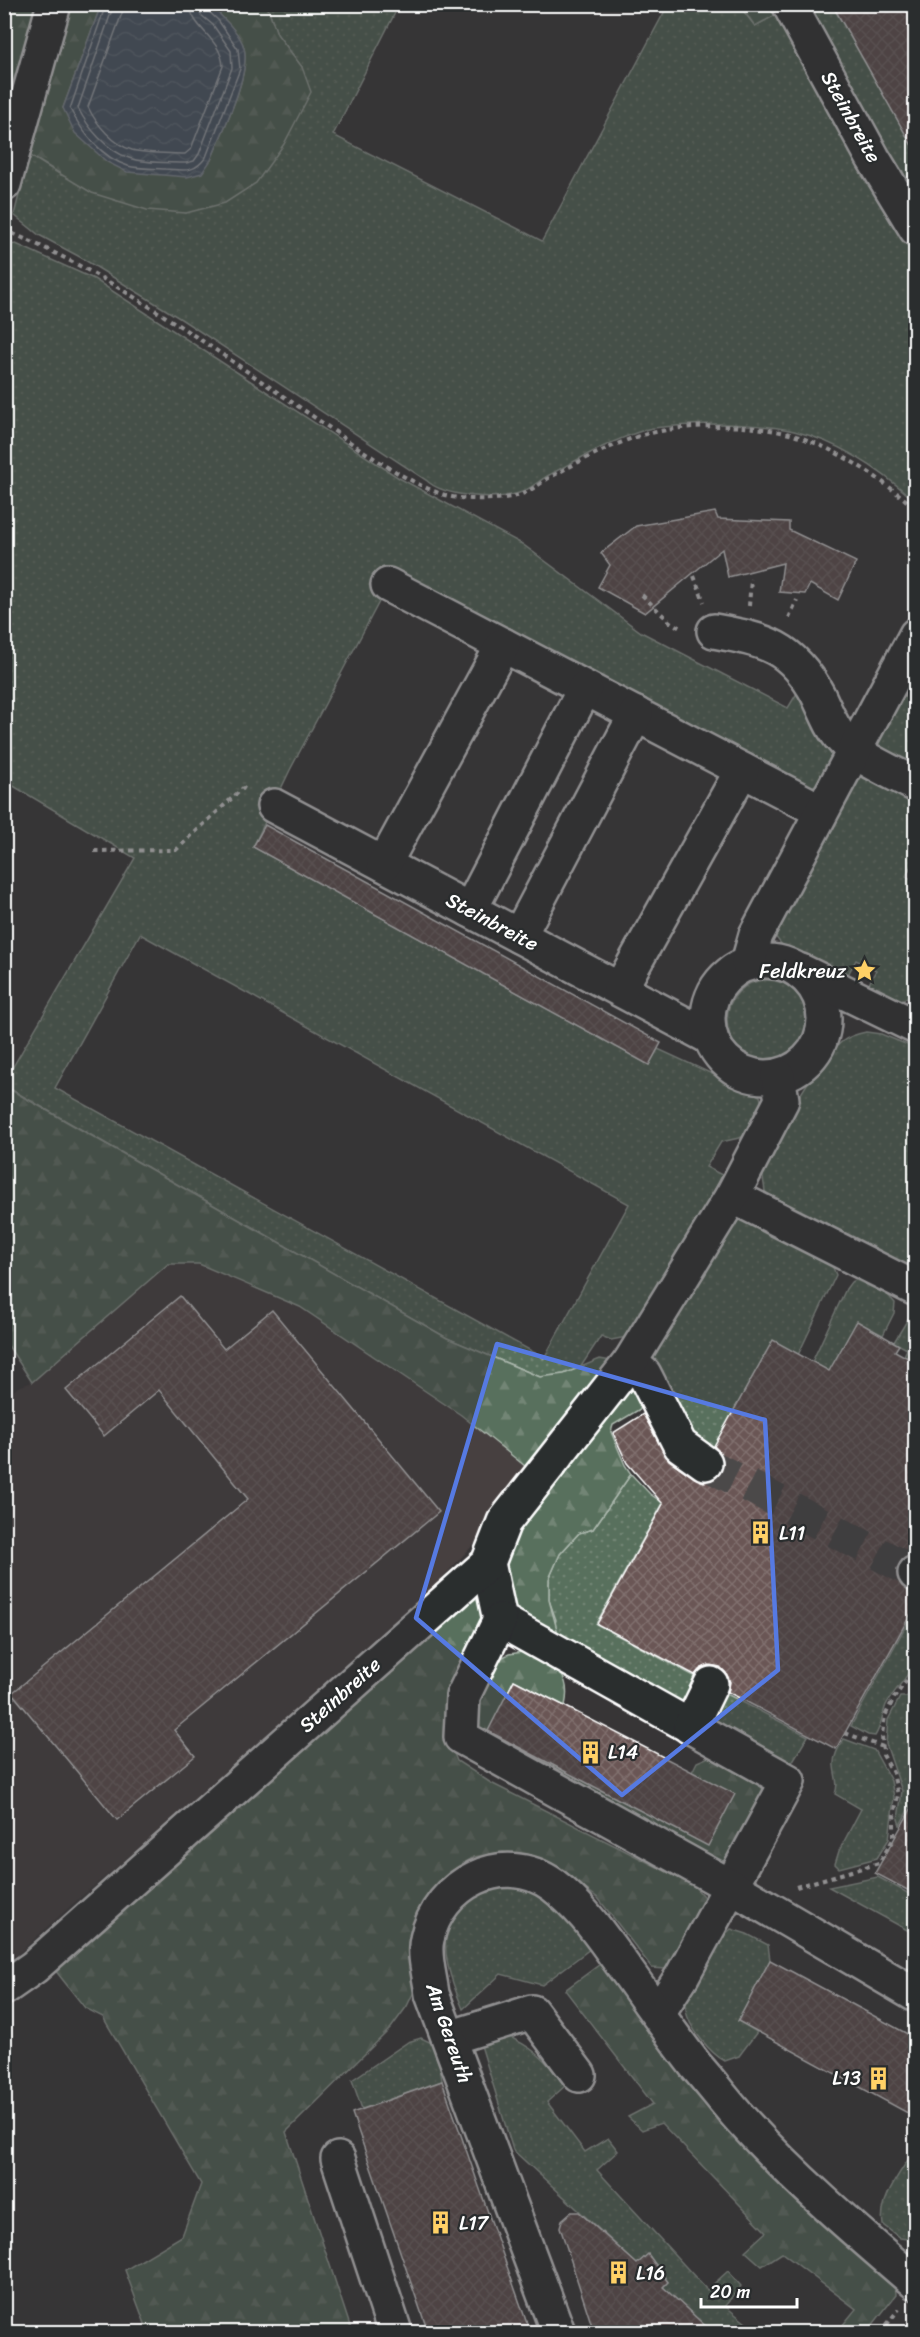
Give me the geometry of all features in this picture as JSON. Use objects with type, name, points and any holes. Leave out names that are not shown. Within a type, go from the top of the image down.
[{"type":"street","points":[[4,184],[54,4]]},
{"type":"street","name":"Steinbreite","points":[[789,4],[873,158],[915,229]]},
{"type":"street","points":[[388,585],[821,811]]},
{"type":"street","points":[[714,631],[747,637],[776,647],[801,669],[840,736],[854,750],[915,785]]},
{"type":"street","points":[[748,963],[756,935],[915,635]]},
{"type":"street","points":[[384,864],[503,645]]},
{"type":"street","points":[[470,910],[585,688]]},
{"type":"street","points":[[519,936],[636,714]]},
{"type":"street","points":[[620,989],[742,770]]},
{"type":"street","name":"Steinbreite","points":[[274,806],[711,1038]]},
{"type":"street","points":[[794,968],[810,981],[821,998],[825,1018],[822,1038],[812,1056],[797,1069],[778,1077],[745,1074],[719,1053],[711,1038],[707,1023],[714,993],[734,970],[748,963],[764,960],[780,962],[794,968],[915,1027]]},
{"type":"street","name":"Steinbreite","points":[[4,1989],[34,1967],[488,1563],[504,1522],[630,1362],[732,1196],[782,1100],[778,1077]]},
{"type":"street","points":[[732,1196],[915,1290]]},
{"type":"street","points":[[630,1362],[644,1374],[681,1445],[705,1463]]},
{"type":"street","points":[[488,1563],[500,1620],[463,1696],[462,1737],[742,1893],[915,1995]]},
{"type":"street","points":[[500,1620],[788,1781],[742,1893],[658,2013]]},
{"type":"street","points":[[690,1727],[711,1684]]},
{"type":"street","name":"Am Gereuth","points":[[558,2332],[432,1994],[426,1942],[431,1922],[442,1905],[463,1884],[484,1872],[507,1869],[531,1875],[551,1883],[580,1907],[694,2063],[746,2125],[816,2195],[915,2283]]},
{"type":"street","points":[[449,2038],[532,2012],[579,2075]]},
{"type":"street","points":[[338,2158],[395,2332]]},
{"type":"path","points":[[4,230],[42,246],[114,285],[365,451],[437,494],[457,498],[486,499],[518,496],[583,460],[640,436],[663,430],[723,427],[780,432],[795,436],[862,468],[892,487],[915,509]]},
{"type":"path","points":[[94,851],[176,850],[243,788],[274,806]]},
{"type":"path","points":[[742,1893],[879,1863],[894,1838],[894,1815],[898,1796],[893,1773],[883,1755],[885,1716],[915,1667]]},
{"type":"path","points":[[845,1732],[883,1747]]},
{"type":"highlighted area","points":[[497,1344],[765,1420],[778,1670],[622,1795],[416,1618]]},
{"type":"shaded area","points":[[168,1264],[199,1264],[300,1307],[461,1415],[535,1474],[478,1540],[408,1614],[216,1783],[73,1904],[5,1966],[5,1399],[18,1387],[32,1382]]},
{"type":"green space","points":[[5,5],[41,5],[5,134]]},
{"type":"green space","points":[[66,5],[101,5],[63,108],[211,160],[239,88],[245,59],[244,48],[235,31],[209,5],[267,5],[277,34],[302,67],[311,92],[284,144],[256,183],[225,203],[186,213],[147,210],[92,193],[29,155]]},
{"type":"green space","points":[[267,5],[399,5],[333,135],[542,241],[668,5],[739,5],[755,26],[783,11],[915,250],[915,501],[874,469],[827,442],[794,431],[756,425],[728,424],[663,427],[635,433],[597,449],[522,492],[512,495],[472,496],[445,490],[434,486],[181,319],[80,257],[39,235],[14,215],[29,155],[61,175],[186,213],[302,67],[277,34]]},
{"type":"green space","points":[[739,5],[779,5],[783,11],[755,26]]},
{"type":"green space","points":[[797,5],[832,5],[915,151],[915,211]]},
{"type":"green space","points":[[16,244],[94,279],[399,478],[522,544],[641,632],[788,708],[797,693],[808,708],[832,757],[822,781],[809,789],[388,585],[290,770],[253,847],[649,1065],[658,1049],[760,1096],[764,1112],[748,1136],[721,1142],[706,1167],[726,1177],[632,1336],[611,1340],[601,1336],[580,1368],[564,1374],[540,1377],[447,1338],[5,1086],[5,1081],[14,1065],[135,858],[5,781],[4,246]],"holes":[[[140,934],[629,1204],[544,1358],[55,1088]]]},
{"type":"green space","points":[[915,661],[915,774],[877,749],[876,741]]},
{"type":"green space","points":[[863,775],[915,800],[915,824],[911,832],[915,835],[915,858],[906,876],[915,882],[915,999],[908,997],[894,1003],[866,990],[876,970],[856,960],[846,978],[782,945],[774,935],[853,779]]},
{"type":"green space","points":[[767,980],[782,983],[795,992],[804,1005],[807,1020],[804,1035],[795,1048],[782,1057],[767,1060],[752,1057],[739,1048],[730,1035],[727,1020],[730,1005],[739,992],[752,983]]},
{"type":"green space","points":[[866,1032],[881,1034],[915,1048],[915,1277],[775,1206],[765,1191],[762,1171],[763,1155],[812,1076],[840,1043]]},
{"type":"green space","points":[[4,1086],[447,1338],[540,1377],[564,1374],[600,1359],[617,1362],[535,1474],[461,1415],[300,1307],[199,1264],[168,1264],[32,1382],[5,1341]]},
{"type":"green space","points":[[740,1218],[832,1265],[836,1275],[798,1355],[773,1341],[710,1454],[690,1443],[647,1351],[730,1222]]},
{"type":"green space","points":[[856,1280],[887,1294],[895,1303],[894,1313],[883,1335],[857,1322],[828,1374],[812,1362],[846,1289],[851,1282]]},
{"type":"green space","points":[[916,1313],[915,1362],[904,1356],[907,1349],[894,1342],[911,1314]]},
{"type":"green space","points":[[627,1382],[650,1403],[613,1425],[611,1432],[631,1474],[593,1529],[579,1533],[560,1554],[549,1579],[549,1600],[558,1633],[550,1639],[525,1630],[503,1588],[504,1546]]},
{"type":"green space","points":[[631,1474],[650,1494],[663,1503],[596,1624],[698,1678],[682,1701],[672,1706],[550,1639],[556,1620],[549,1600],[549,1579],[560,1554],[579,1533],[593,1529]]},
{"type":"green space","points":[[478,1591],[490,1619],[451,1746],[457,1761],[491,1783],[693,1885],[704,1897],[707,1911],[675,1963],[666,1969],[652,1968],[598,1898],[549,1863],[503,1852],[474,1857],[451,1871],[425,1899],[413,1924],[410,1949],[418,1983],[407,2006],[391,2028],[286,2132],[352,2332],[148,2332],[125,2270],[182,2236],[201,2184],[103,2017],[85,2008],[40,1951]]},
{"type":"green space","points":[[915,1609],[916,1645],[913,1664],[886,1705],[875,1736],[868,1735],[851,1726]]},
{"type":"green space","points":[[523,1652],[551,1666],[563,1677],[567,1694],[565,1706],[514,1680],[488,1732],[707,1845],[692,1772],[697,1762],[711,1756],[758,1781],[764,1792],[735,1857],[720,1866],[481,1740],[474,1722],[474,1708],[501,1658]]},
{"type":"green space","points":[[719,1690],[808,1736],[791,1764],[709,1722]]},
{"type":"green space","points":[[915,1692],[915,1797],[900,1825],[898,1819],[902,1791],[886,1744],[888,1720],[900,1697],[906,1697]]},
{"type":"green space","points":[[844,1739],[874,1750],[891,1781],[894,1797],[889,1839],[877,1858],[839,1868],[835,1864],[839,1851],[861,1809],[835,1794],[837,1783],[834,1759]]},
{"type":"green space","points":[[878,1877],[915,1897],[915,1959],[911,1932],[829,1887]]},
{"type":"green space","points":[[498,1886],[522,1886],[547,1898],[594,1946],[542,1985],[501,1974],[463,2009],[451,1977],[446,1955],[445,1943],[449,1921],[463,1905]]},
{"type":"green space","points":[[731,1929],[768,1945],[770,1960],[738,2021],[757,2032],[739,2056],[725,2061],[701,2039],[688,2017],[686,2003],[703,1965],[717,1942]]},
{"type":"green space","points":[[603,1962],[895,2282],[896,2295],[867,2332],[837,2332],[856,2309],[782,2253],[762,2266],[745,2251],[766,2232],[661,2123],[642,2130],[628,2117],[653,2104],[565,1990]]},
{"type":"green space","points":[[501,2033],[538,2054],[565,2086],[547,2102],[585,2152],[608,2138],[618,2151],[597,2170],[707,2290],[728,2271],[741,2286],[725,2306],[757,2332],[712,2332],[663,2287],[668,2282],[648,2254],[637,2264],[513,2150],[480,2042]]},
{"type":"green space","points":[[421,2038],[434,2044],[439,2057],[442,2081],[362,2109],[352,2080],[408,2042]]},
{"type":"green space","points":[[915,2149],[915,2240],[900,2238],[883,2225],[882,2215],[892,2185]]},
{"type":"water","points":[[101,5],[209,5],[239,37],[244,48],[245,59],[239,88],[211,160],[202,173],[187,177],[127,172],[107,162],[75,133],[63,108]]},
{"type":"building","points":[[832,4],[915,4],[915,151]]},
{"type":"building","points":[[715,512],[718,519],[789,522],[789,530],[856,562],[838,600],[810,584],[805,594],[779,592],[783,563],[728,577],[722,549],[645,613],[598,587],[610,565],[601,553],[636,526]]},
{"type":"building","points":[[265,825],[661,1043],[649,1065],[253,847]]},
{"type":"building","points":[[180,1296],[224,1349],[272,1310],[439,1512],[174,1730],[195,1756],[117,1820],[12,1693],[248,1499],[159,1390],[104,1436],[66,1390]]},
{"type":"building","name":"L11","points":[[857,1321],[899,1345],[895,1351],[915,1362],[915,1555],[902,1559],[897,1569],[897,1578],[902,1586],[915,1592],[915,1606],[836,1749],[728,1692],[730,1682],[720,1667],[709,1665],[700,1669],[695,1675],[597,1624],[663,1504],[627,1463],[613,1433],[643,1414],[669,1460],[695,1478],[704,1482],[713,1480],[720,1473],[724,1464],[722,1455],[714,1446],[773,1340],[829,1371]]},
{"type":"building","name":"L14","points":[[514,1680],[735,1794],[708,1846],[488,1731]]},
{"type":"building","points":[[915,1802],[915,1894],[875,1873]]},
{"type":"building","name":"L13","points":[[770,1960],[915,2038],[915,2117],[738,2021]]},
{"type":"building","name":"L17","points":[[442,2081],[530,2332],[428,2332],[352,2113]]},
{"type":"building","name":"L16","points":[[571,2212],[579,2212],[637,2264],[648,2254],[668,2282],[663,2287],[712,2332],[594,2332],[560,2227],[562,2220]]},
{"type":"tunnel","points":[[705,1463],[915,1573]]},
{"type":"place","name":"Feldkreuz","points":[[864,971]]},
{"type":"place","name":"L11","points":[[761,1533]]},
{"type":"place","name":"L14","points":[[590,1752]]},
{"type":"place","name":"L13","points":[[879,2078]]},
{"type":"place","name":"L17","points":[[441,2223]]},
{"type":"place","name":"L16","points":[[618,2273]]}]
